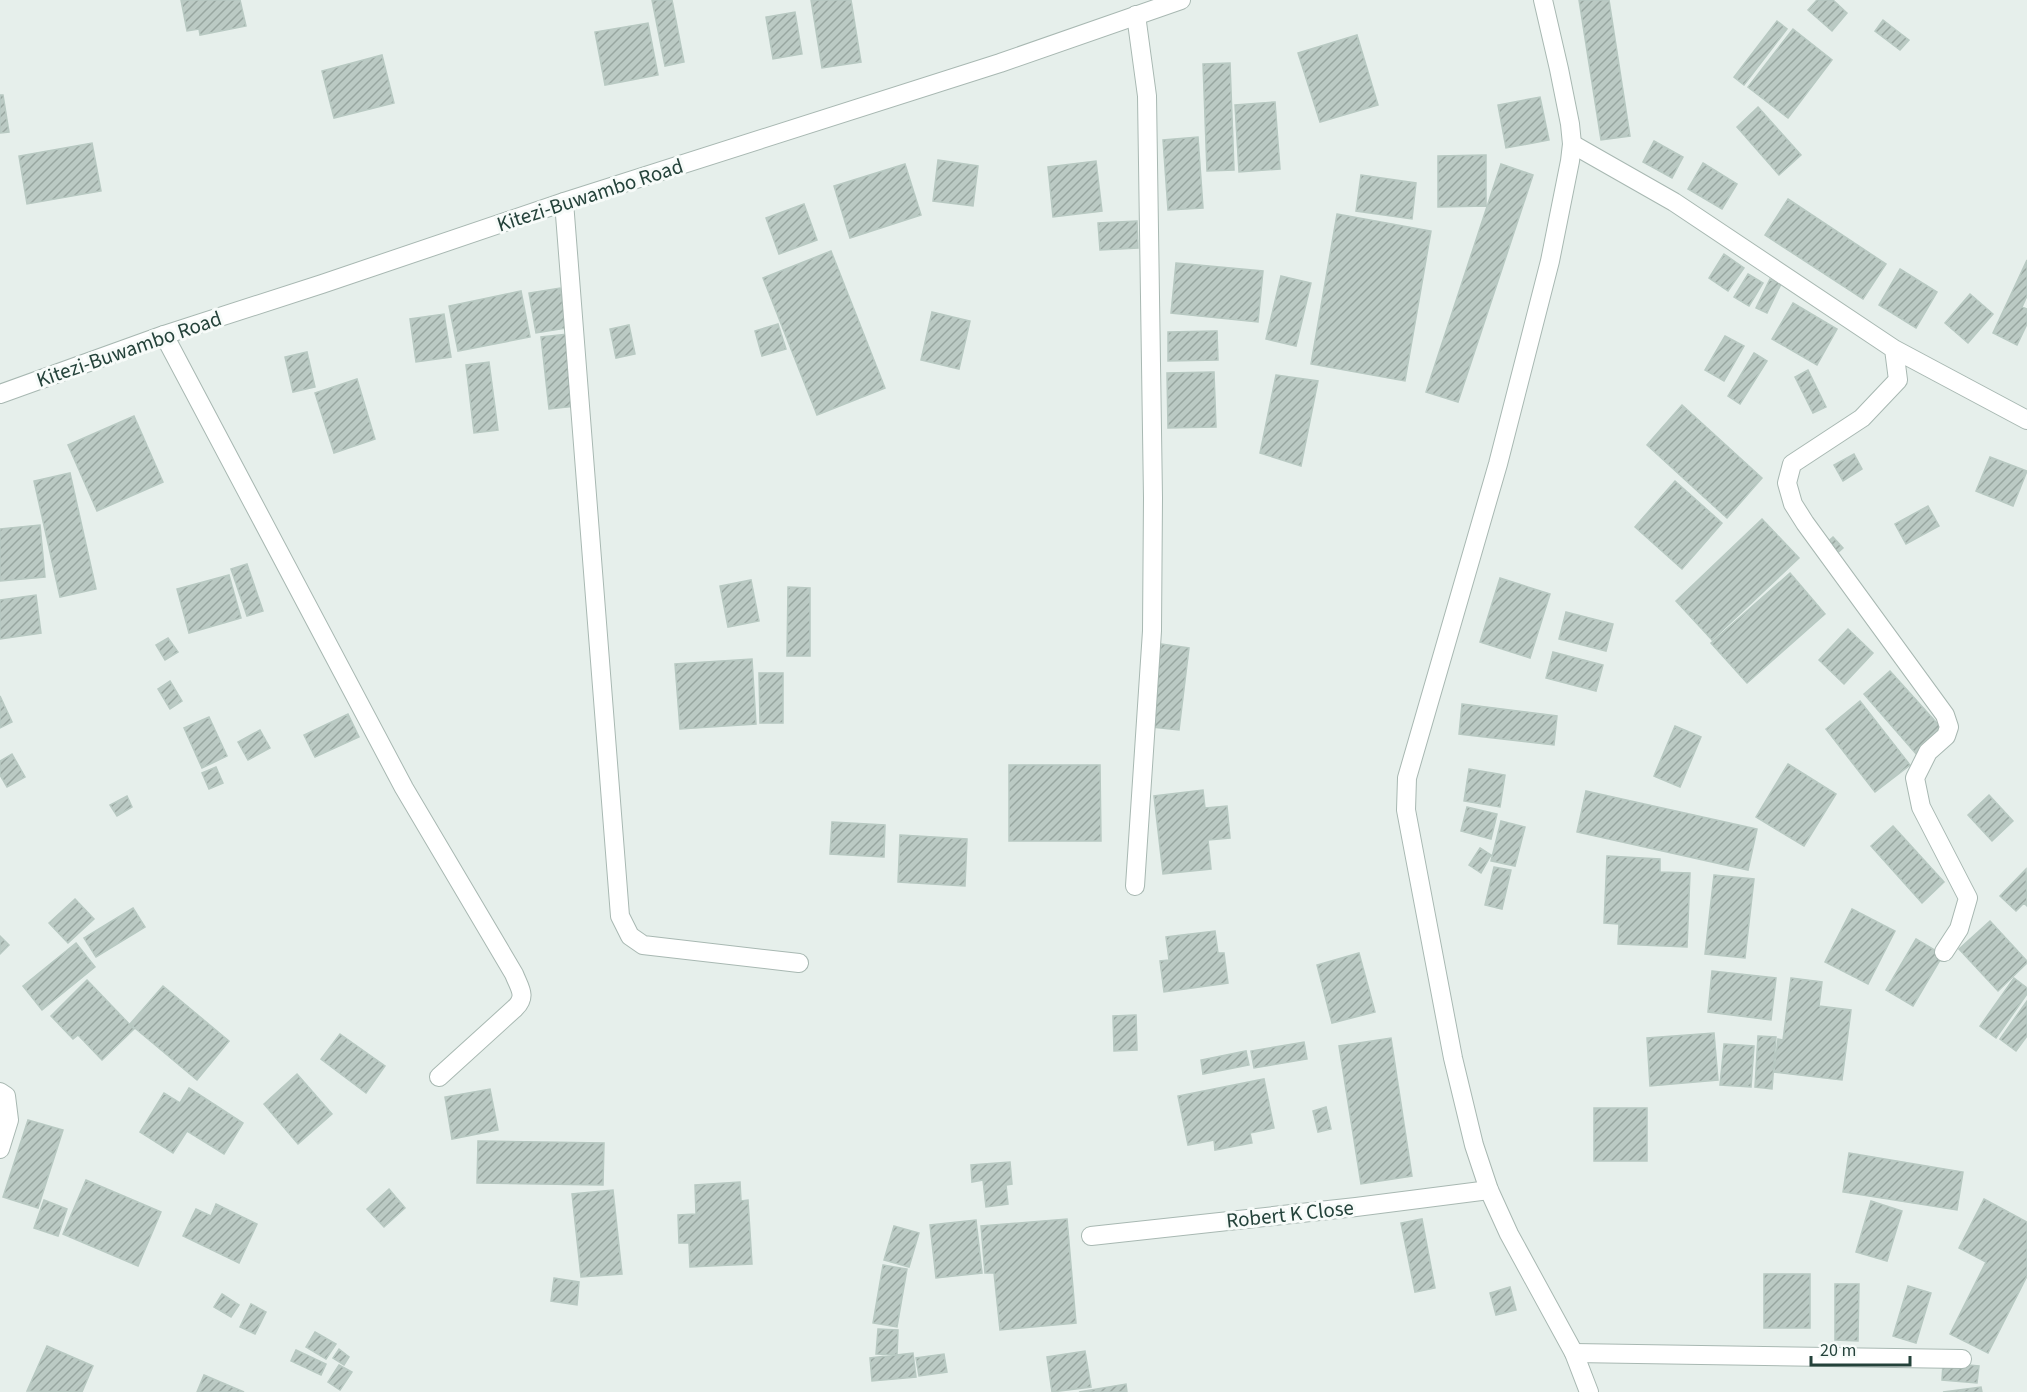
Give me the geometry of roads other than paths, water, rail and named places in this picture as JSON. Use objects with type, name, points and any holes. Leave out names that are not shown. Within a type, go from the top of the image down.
[{"type":"street","name":"Kitezi-Buwambo Road","points":[[0,394],[164,335],[564,202],[1000,63],[1181,0]]},
{"type":"street","points":[[1543,0],[1570,124],[1572,144],[1570,161],[1550,261],[1498,464],[1407,778],[1406,810],[1453,1058],[1474,1145],[1509,1234],[1574,1353],[1589,1392]]},
{"type":"street","points":[[1135,886],[1152,631],[1153,498],[1147,96],[1136,15]]},
{"type":"street","points":[[1572,144],[1674,202],[1894,349],[2027,420]]},
{"type":"street","points":[[564,202],[620,916],[630,936],[643,945],[799,963]]},
{"type":"street","points":[[164,335],[404,788],[514,974],[523,995],[522,1002],[439,1077]]},
{"type":"street","points":[[1894,349],[1898,380],[1862,418],[1792,464],[1787,483],[1793,504],[1945,715],[1949,727],[1946,736],[1928,753],[1915,778],[1921,807],[1968,898],[1959,929],[1944,952]]},
{"type":"street","points":[[0,1092],[6,1096],[9,1120],[0,1149]]},
{"type":"street","name":"Robert K Close","points":[[1091,1236],[1490,1190]]},
{"type":"street","points":[[1574,1353],[1962,1359]]}]
